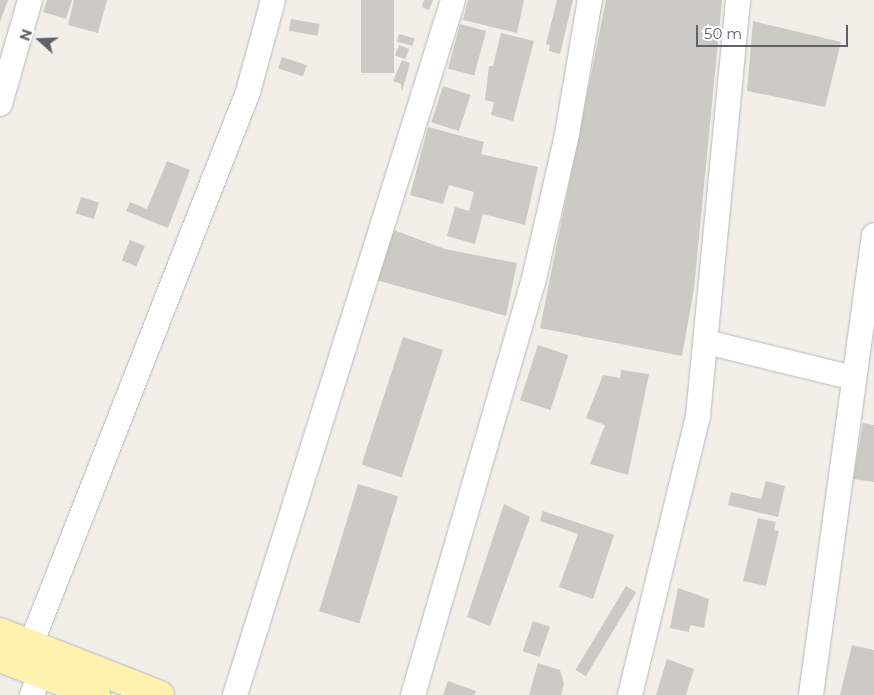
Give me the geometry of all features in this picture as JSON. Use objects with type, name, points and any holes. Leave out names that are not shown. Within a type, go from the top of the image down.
[{"type":"main road","points":[[0,632],[160,695]]},
{"type":"main road","points":[[0,658],[36,684],[96,695]]},
{"type":"street","points":[[0,104],[30,0]]},
{"type":"street","points":[[31,644],[248,92],[273,0]]},
{"type":"street","points":[[235,695],[453,0]]},
{"type":"street","points":[[413,695],[533,283],[567,134],[590,0]]},
{"type":"street","points":[[630,695],[698,416],[738,0]]},
{"type":"street","points":[[811,695],[874,235]]},
{"type":"street","points":[[706,342],[854,378]]},
{"type":"building","points":[[0,0],[8,0],[0,22]]},
{"type":"building","points":[[47,0],[72,0],[66,19],[43,12]]},
{"type":"building","points":[[74,0],[107,0],[98,33],[68,25]]},
{"type":"building","points":[[361,0],[394,0],[394,73],[361,73]]},
{"type":"building","points":[[424,0],[433,0],[429,10],[422,7]]},
{"type":"building","points":[[468,0],[524,0],[517,33],[463,20]]},
{"type":"building","points":[[557,0],[573,0],[560,54],[549,51],[550,45],[546,44]]},
{"type":"building","points":[[606,0],[722,0],[694,289],[682,356],[540,328]]},
{"type":"building","points":[[291,19],[320,24],[317,36],[289,31]]},
{"type":"building","points":[[753,21],[841,42],[825,107],[747,91]]},
{"type":"building","points":[[460,24],[486,31],[474,75],[448,68]]},
{"type":"building","points":[[501,33],[534,41],[513,121],[491,115],[494,102],[485,100],[489,66],[493,66]]},
{"type":"building","points":[[399,34],[414,38],[412,46],[397,42]]},
{"type":"building","points":[[399,45],[409,49],[405,59],[395,55]]},
{"type":"building","points":[[282,57],[307,65],[303,76],[278,68]]},
{"type":"building","points":[[402,60],[410,63],[402,92],[401,84],[393,81]]},
{"type":"building","points":[[443,86],[471,95],[459,131],[431,122]]},
{"type":"building","points":[[428,127],[484,142],[481,154],[538,167],[525,225],[483,214],[475,244],[447,236],[455,207],[469,211],[474,192],[449,185],[443,204],[410,195]]},
{"type":"building","points":[[167,161],[190,170],[168,228],[126,211],[130,202],[147,209]]},
{"type":"building","points":[[81,197],[99,203],[94,219],[76,213]]},
{"type":"building","points":[[391,229],[445,249],[517,263],[506,316],[376,280]]},
{"type":"building","points":[[130,240],[145,246],[137,266],[122,260]]},
{"type":"building","points":[[403,337],[443,350],[402,477],[362,464]]},
{"type":"building","points":[[538,345],[568,355],[551,410],[520,400]]},
{"type":"building","points":[[621,370],[649,374],[628,475],[590,464],[605,425],[586,418],[603,375],[620,378]]},
{"type":"building","points":[[863,423],[874,425],[874,482],[853,479]]},
{"type":"building","points":[[766,481],[785,486],[778,517],[728,505],[731,492],[761,499]]},
{"type":"building","points":[[358,484],[398,496],[359,623],[319,611]]},
{"type":"building","points":[[504,504],[530,517],[490,626],[467,617]]},
{"type":"building","points":[[543,511],[614,535],[593,599],[559,587],[578,534],[540,521]]},
{"type":"building","points":[[758,518],[776,522],[774,530],[779,531],[766,586],[743,581]]},
{"type":"building","points":[[626,586],[636,592],[586,676],[576,670]]},
{"type":"building","points":[[678,588],[709,599],[704,628],[690,625],[689,632],[670,628]]},
{"type":"building","points":[[533,621],[550,627],[540,657],[523,651]]},
{"type":"building","points":[[852,645],[874,650],[874,695],[840,695]]},
{"type":"building","points":[[667,659],[694,669],[686,695],[656,695]]},
{"type":"building","points":[[538,663],[560,670],[564,684],[561,695],[529,695]]},
{"type":"building","points":[[448,681],[476,691],[474,695],[443,695]]}]
